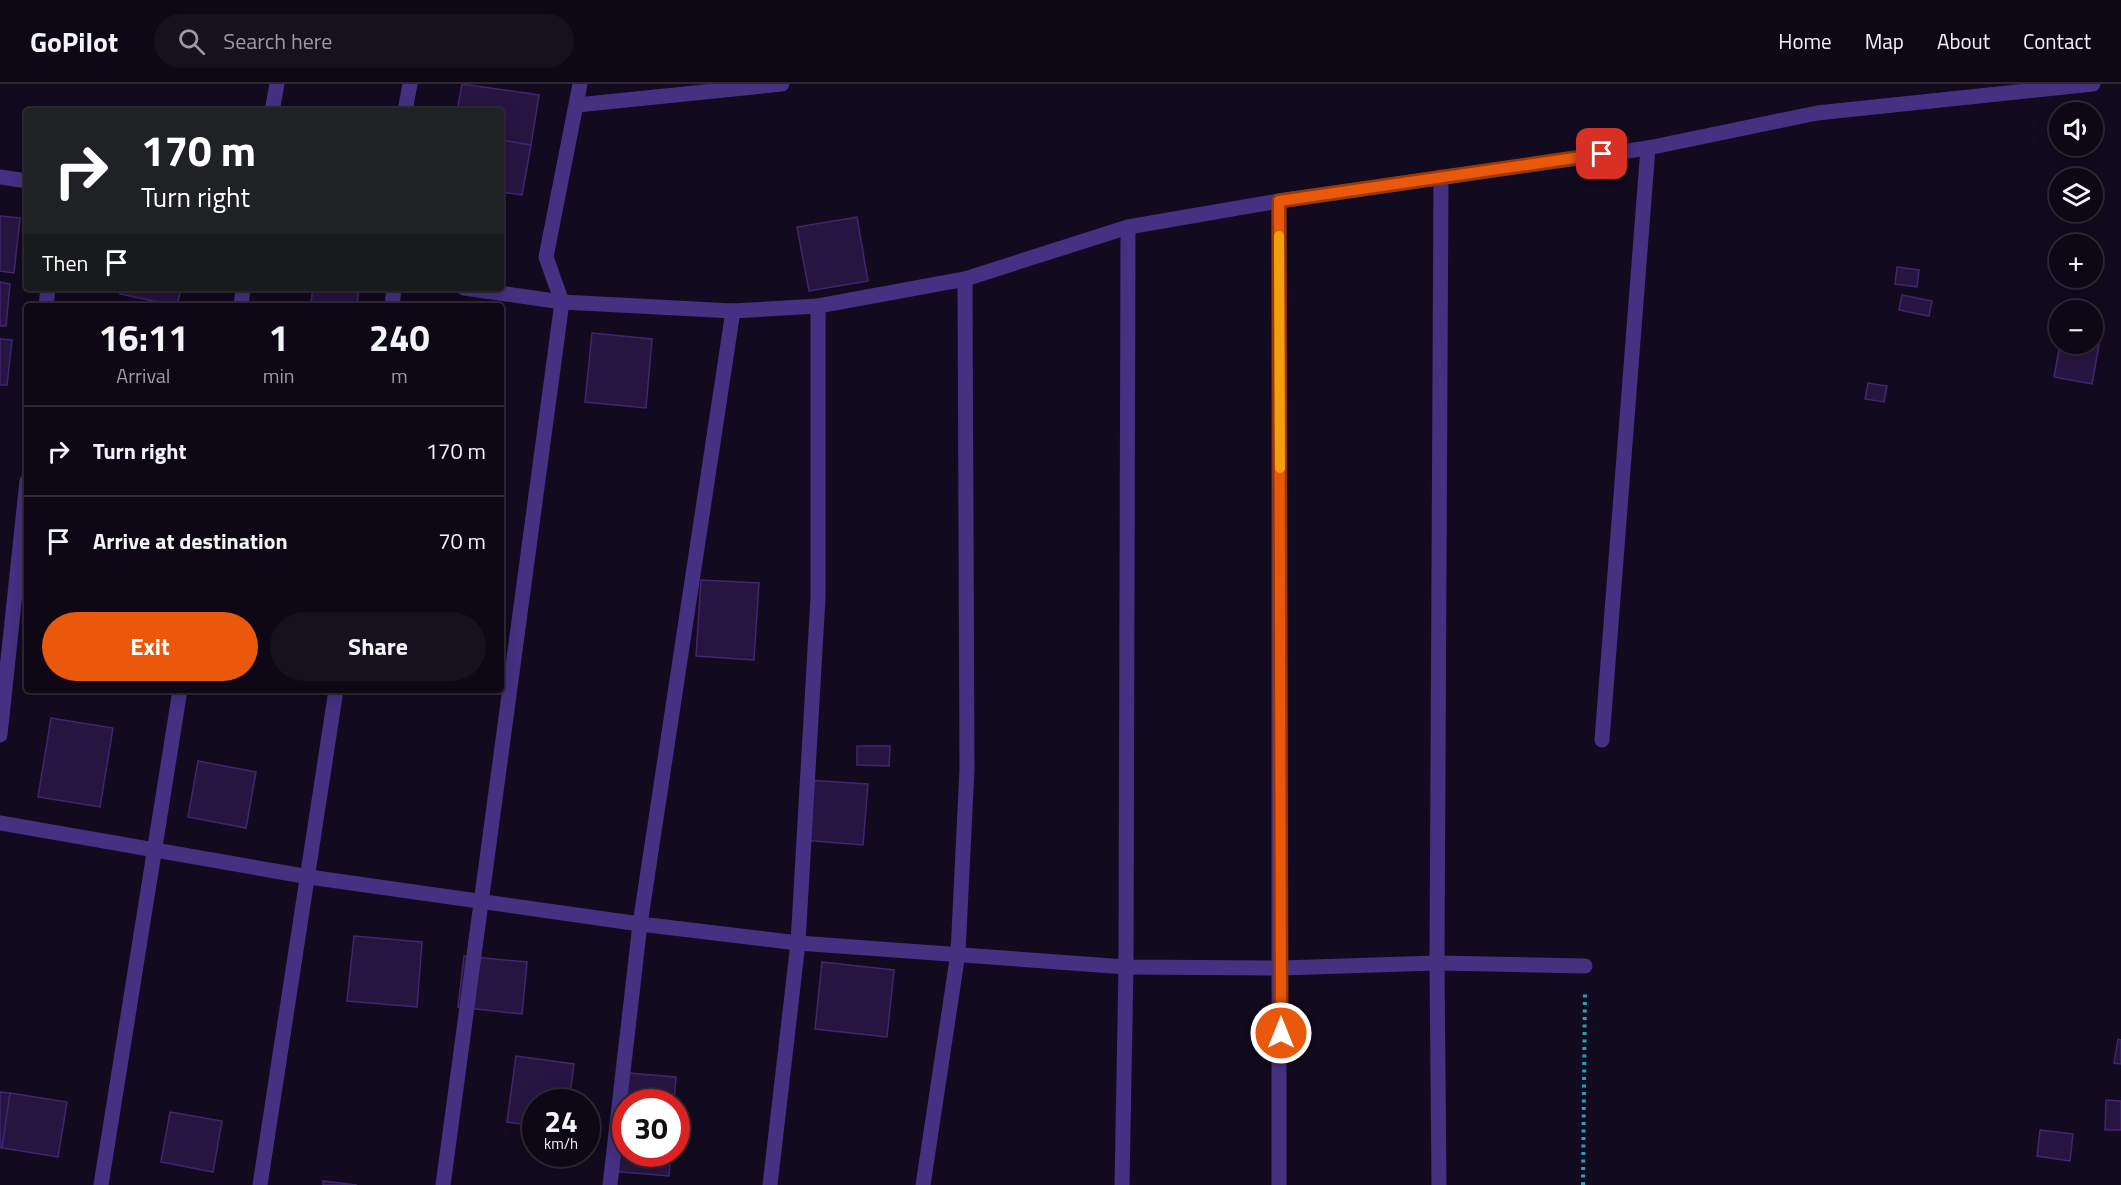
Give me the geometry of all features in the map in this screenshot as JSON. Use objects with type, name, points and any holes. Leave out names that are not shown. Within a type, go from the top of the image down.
[{"type":"street","points":[[273,108],[277,84]]},
{"type":"street","points":[[406,108],[410,84]]},
{"type":"street","points":[[443,1185],[479,899],[562,302],[546,257],[580,84]]},
{"type":"street","points":[[577,105],[782,84]]},
{"type":"street","points":[[485,291],[562,302],[733,311],[818,306],[965,279],[1128,227],[1279,201],[1648,148],[1817,113],[2093,84]]},
{"type":"street","points":[[1602,740],[1648,148]]},
{"type":"street","points":[[0,177],[24,181]]},
{"type":"street","points":[[1439,1185],[1437,963],[1441,177]]},
{"type":"street","points":[[1279,201],[1280,1185]]},
{"type":"street","points":[[1122,1185],[1126,967],[1128,227]]},
{"type":"street","points":[[923,1185],[958,953],[967,769],[965,279]]},
{"type":"street","points":[[770,1185],[798,943],[818,598],[818,306]]},
{"type":"street","points":[[610,1185],[640,924],[733,311]]},
{"type":"street","points":[[0,735],[24,509]]},
{"type":"street","points":[[101,1185],[180,693]]},
{"type":"street","points":[[260,1185],[336,693]]},
{"type":"street","points":[[0,823],[155,848],[309,877],[479,899],[640,924],[798,943],[1126,967],[1281,968],[1437,963],[1585,966]]},
{"type":"path","points":[[1583,1185],[1585,966]]},
{"type":"building","points":[[462,84],[539,95],[531,145],[504,140],[504,108],[458,108]]},
{"type":"building","points":[[504,140],[531,145],[522,195],[504,192]]},
{"type":"building","points":[[0,216],[20,218],[14,273],[0,271]]},
{"type":"building","points":[[857,217],[868,281],[809,291],[797,227]]},
{"type":"building","points":[[1897,267],[1919,270],[1917,287],[1895,284]]},
{"type":"building","points":[[0,282],[10,284],[6,326],[0,326]]},
{"type":"building","points":[[120,291],[180,291],[178,303],[163,303],[120,294]]},
{"type":"building","points":[[313,291],[359,291],[357,303],[311,303]]},
{"type":"building","points":[[1902,295],[1932,301],[1929,316],[1899,310]]},
{"type":"building","points":[[592,333],[652,339],[646,408],[585,402]]},
{"type":"building","points":[[0,339],[12,340],[7,385],[0,385]]},
{"type":"building","points":[[2058,354],[2097,354],[2092,384],[2054,377]]},
{"type":"building","points":[[1868,383],[1887,386],[1884,402],[1865,399]]},
{"type":"building","points":[[701,580],[759,583],[754,660],[696,656]]},
{"type":"building","points":[[51,718],[113,728],[100,807],[38,797]]},
{"type":"building","points":[[857,746],[890,746],[889,766],[857,765]]},
{"type":"building","points":[[198,761],[256,772],[246,828],[188,817]]},
{"type":"building","points":[[807,780],[868,784],[863,845],[802,840]]},
{"type":"building","points":[[354,936],[422,942],[417,1007],[347,1001]]},
{"type":"building","points":[[464,956],[527,962],[522,1014],[458,1007]]},
{"type":"building","points":[[822,962],[894,970],[887,1037],[815,1029]]},
{"type":"building","points":[[2118,1039],[2121,1040],[2121,1064],[2114,1063]]},
{"type":"building","points":[[516,1056],[574,1064],[571,1089],[522,1089],[522,1124],[507,1122]]},
{"type":"building","points":[[617,1072],[676,1077],[675,1089],[616,1089]]},
{"type":"building","points":[[0,1092],[10,1093],[2,1148],[0,1148]]},
{"type":"building","points":[[10,1093],[67,1102],[58,1157],[2,1148]]},
{"type":"building","points":[[2106,1100],[2121,1101],[2121,1130],[2105,1130]]},
{"type":"building","points":[[170,1112],[222,1121],[213,1172],[161,1162]]},
{"type":"building","points":[[2040,1130],[2073,1134],[2070,1161],[2037,1156]]},
{"type":"building","points":[[612,1140],[612,1167],[670,1167],[669,1176],[610,1171]]},
{"type":"building","points":[[323,1181],[357,1185],[323,1185]]},
{"type":"slow traffic","points":[[1279,236],[1280,468]]},
{"type":"route","points":[[1281,1033],[1279,201],[1602,154]]}]
